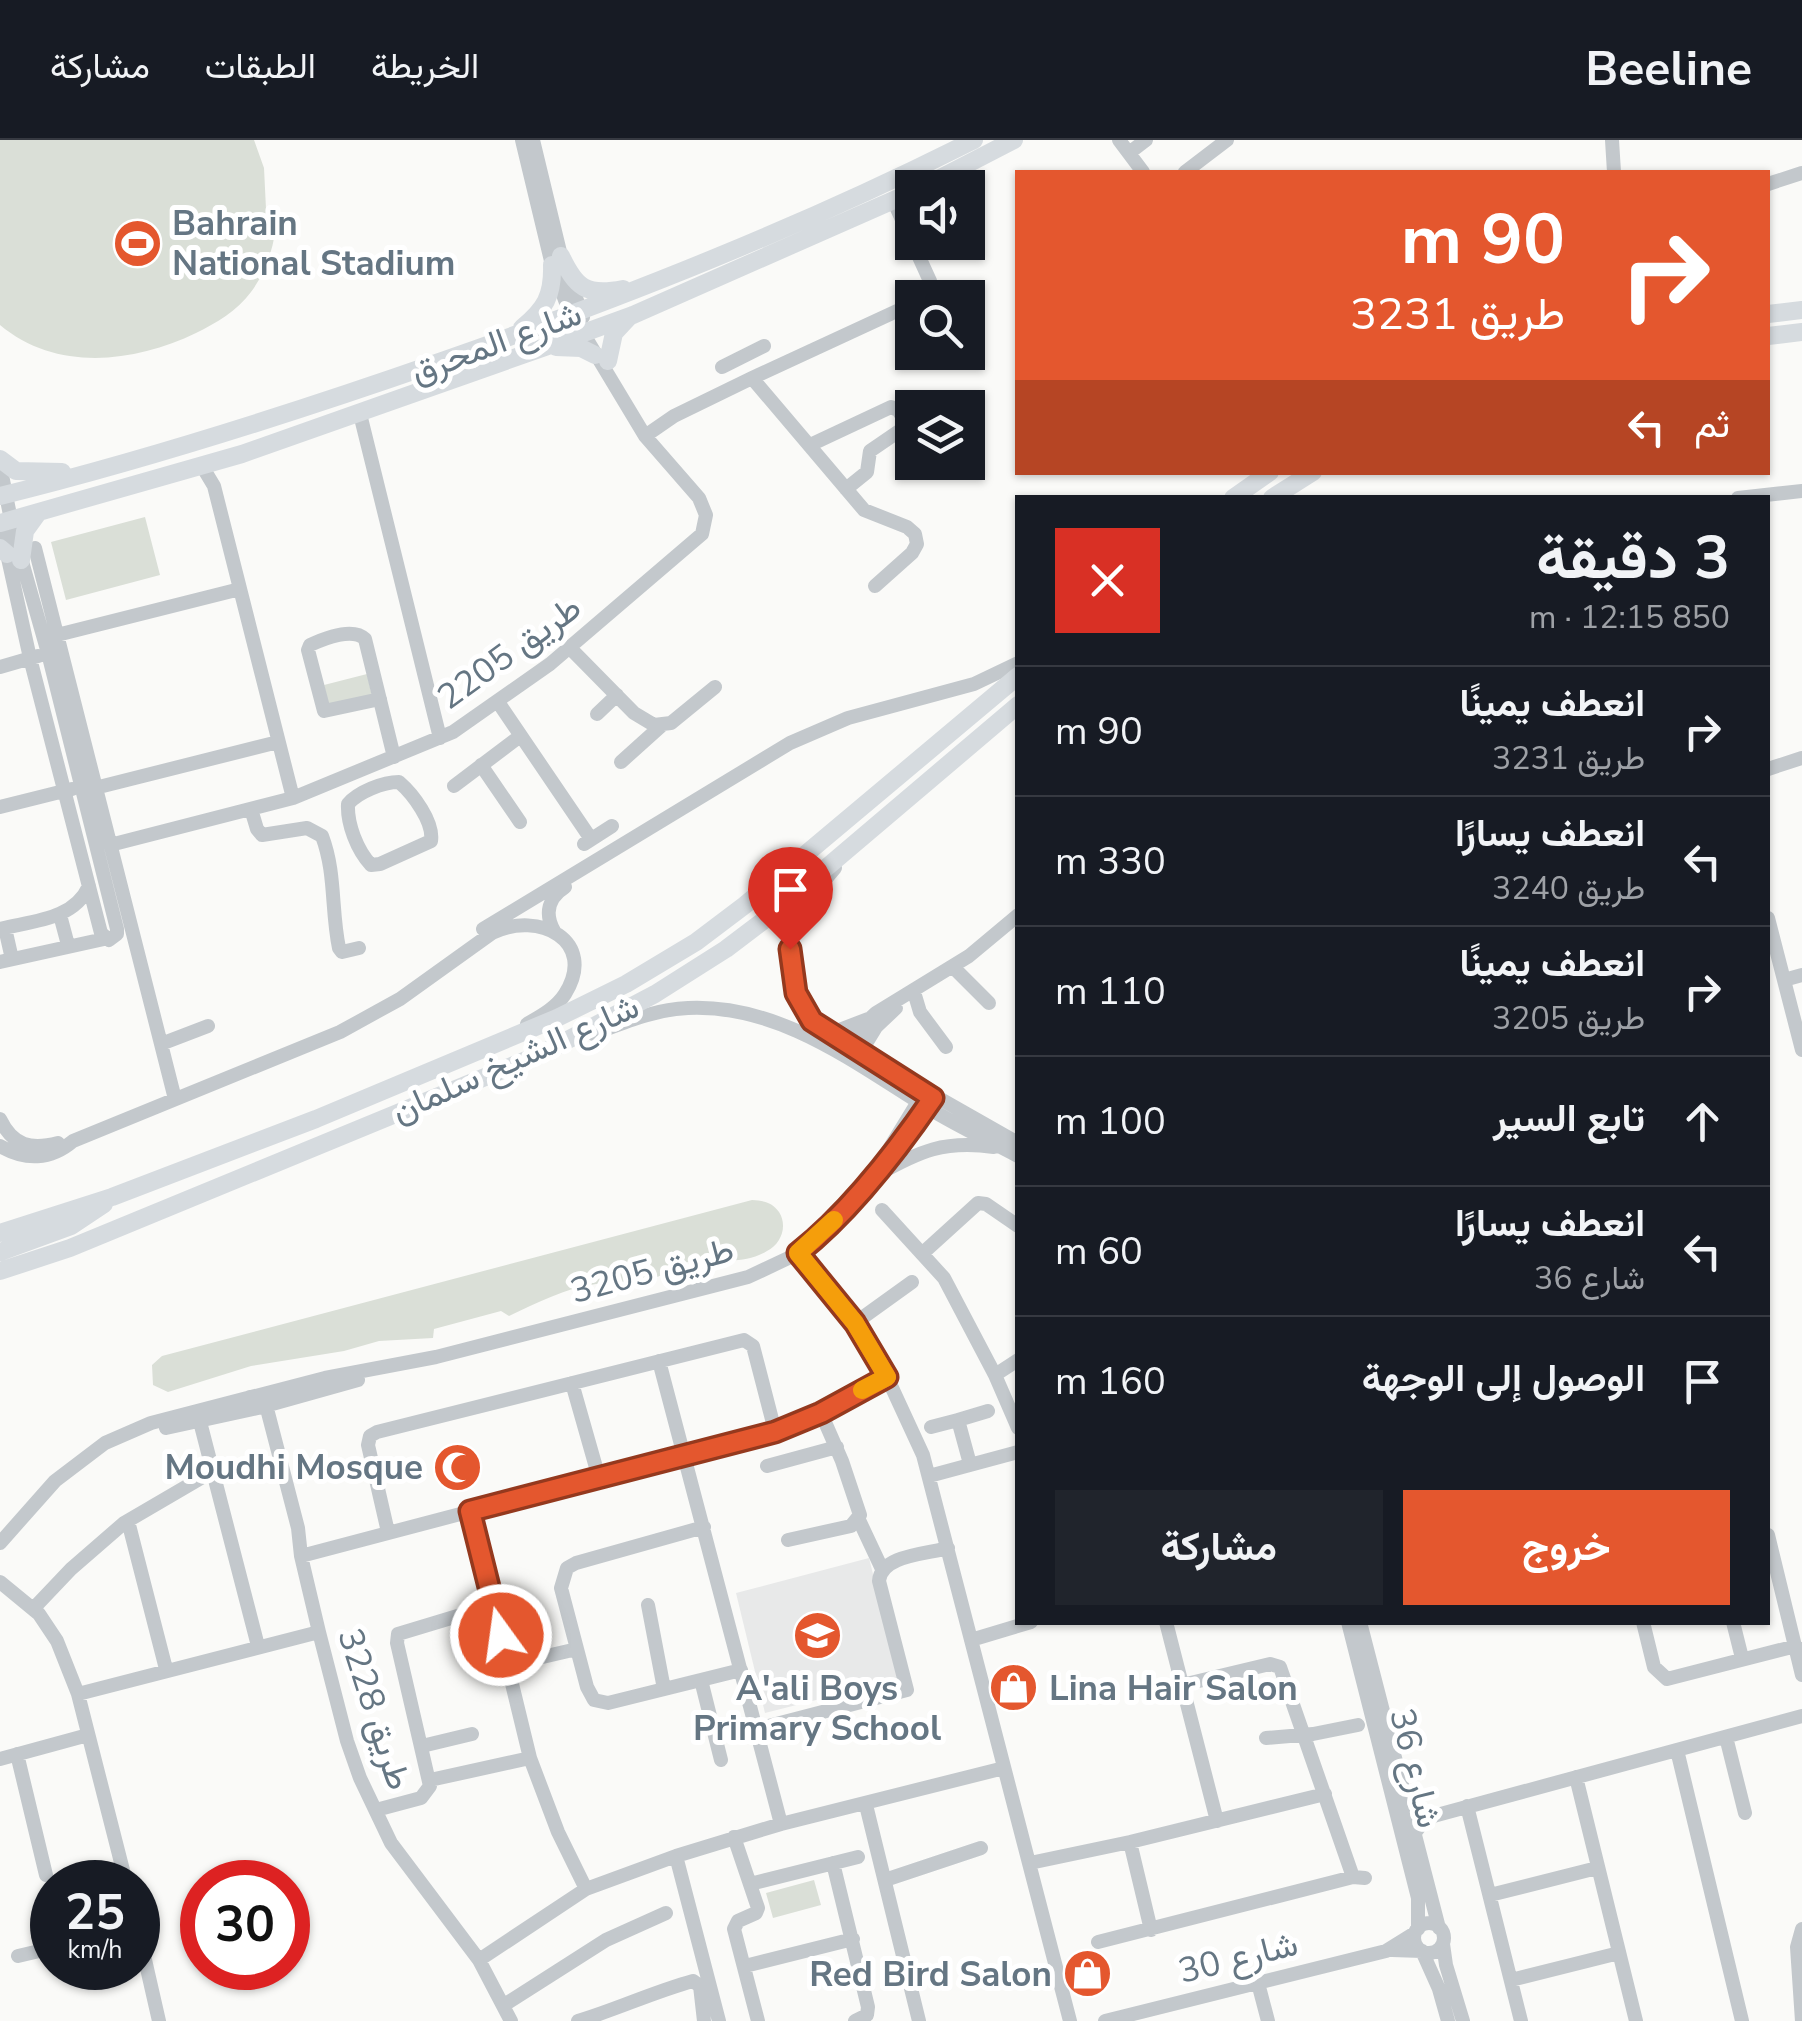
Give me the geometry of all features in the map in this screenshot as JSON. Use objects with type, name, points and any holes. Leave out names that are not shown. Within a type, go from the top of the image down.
[{"type":"main road","name":"شارع المحرق","points":[[2,513],[88,472],[283,417],[576,314],[979,145],[1014,140]]},
{"type":"main road","name":"شارع المحرق","points":[[945,170],[979,145]]},
{"type":"main road","name":"شارع المحرق","points":[[2,513],[38,513],[120,491],[360,414],[633,315],[894,202]]},
{"type":"main road","points":[[557,260],[574,281],[588,290],[610,291],[667,279]]},
{"type":"main road","points":[[513,336],[546,304],[557,260]]},
{"type":"main road","points":[[1770,314],[1802,310]]},
{"type":"main road","points":[[545,347],[582,348],[601,358],[614,333],[633,315]]},
{"type":"main road","points":[[1770,336],[1802,332]]},
{"type":"main road","points":[[120,491],[130,480],[175,462],[182,448],[202,466]]},
{"type":"main road","points":[[0,462],[24,472],[88,472]]},
{"type":"main road","points":[[1237,495],[1266,475]]},
{"type":"main road","points":[[1277,495],[1308,475]]},
{"type":"main road","points":[[16,553],[38,513]]},
{"type":"main road","name":"شارع الشيخ سلمان","points":[[0,1233],[112,1197],[316,1119],[626,984],[696,942],[798,862],[1015,679]]},
{"type":"main road","name":"شارع الشيخ سلمان","points":[[0,1273],[541,1054],[656,994],[726,949],[840,858],[1015,708]]},
{"type":"main road","points":[[0,1252],[80,1222],[112,1197]]},
{"type":"street","points":[[522,140],[557,260]]},
{"type":"street","points":[[533,140],[557,260]]},
{"type":"street","points":[[1118,140],[1141,170]]},
{"type":"street","points":[[1129,154],[1146,140]]},
{"type":"street","points":[[1188,170],[1227,140]]},
{"type":"street","points":[[1614,140],[1616,170]]},
{"type":"street","points":[[1770,183],[1802,173]]},
{"type":"street","points":[[894,202],[930,280]]},
{"type":"street","name":"طريق 2205","points":[[110,846],[292,798],[440,738],[498,702],[572,646],[696,542],[706,525],[698,498],[642,432],[619,394],[576,314],[557,260]]},
{"type":"street","points":[[642,432],[895,312]]},
{"type":"street","points":[[764,346],[725,366],[746,381],[810,445],[864,510],[907,527],[916,538],[912,553],[875,586]]},
{"type":"street","points":[[810,445],[891,407],[895,409]]},
{"type":"street","points":[[360,414],[440,738]]},
{"type":"street","points":[[846,489],[867,472],[867,457],[872,448],[895,435]]},
{"type":"street","points":[[0,462],[2,513],[34,601],[88,787],[110,846],[176,1099]]},
{"type":"street","points":[[202,466],[214,486],[292,798]]},
{"type":"street","points":[[1765,495],[1802,491]]},
{"type":"street","points":[[16,553],[18,606],[104,939]]},
{"type":"street","points":[[16,553],[56,635],[117,928],[114,938],[6,961],[2,929],[60,914],[78,904],[88,886]]},
{"type":"street","points":[[56,635],[240,589]]},
{"type":"street","points":[[18,606],[34,601]]},
{"type":"street","points":[[380,699],[324,711],[308,650],[310,644],[354,632],[364,639],[380,699],[394,757]]},
{"type":"street","points":[[572,646],[583,652],[584,659],[639,718],[662,726]]},
{"type":"street","points":[[0,667],[48,654]]},
{"type":"street","points":[[354,1025],[490,924],[762,757],[819,730],[879,709],[974,684],[1015,664]]},
{"type":"street","points":[[620,762],[716,687]]},
{"type":"street","points":[[596,714],[617,695]]},
{"type":"street","points":[[498,702],[519,734],[527,736],[542,764],[579,814],[591,839],[612,826]]},
{"type":"street","points":[[454,786],[519,734]]},
{"type":"street","points":[[0,808],[278,742]]},
{"type":"street","points":[[1770,768],[1802,758]]},
{"type":"street","points":[[482,766],[520,822]]},
{"type":"street","points":[[358,773],[367,792]]},
{"type":"street","points":[[388,783],[403,785],[432,831],[431,841],[380,864],[371,864],[363,854],[347,810],[351,800],[367,792],[388,783]]},
{"type":"street","points":[[252,809],[262,835],[308,828],[322,836],[335,901],[331,912],[339,948],[348,952],[360,948]]},
{"type":"street","points":[[497,1043],[552,1008],[568,987],[573,960],[548,912],[556,893],[621,852],[634,837]]},
{"type":"street","points":[[840,858],[802,907],[793,927],[790,949],[800,1004],[812,1021],[851,1054]]},
{"type":"street","points":[[60,914],[68,945]]},
{"type":"street","points":[[829,1034],[869,1019],[912,993],[953,967],[1015,918]]},
{"type":"street","points":[[0,1146],[11,1153],[35,1157],[53,1154],[73,1141],[354,1025],[400,999],[506,926],[524,923],[554,930]]},
{"type":"street","points":[[1770,926],[1802,1050]]},
{"type":"street","points":[[953,967],[989,1002]]},
{"type":"street","points":[[1784,980],[1802,976]]},
{"type":"street","points":[[851,1054],[912,993]]},
{"type":"street","points":[[912,993],[920,1012],[946,1047]]},
{"type":"street","points":[[541,1054],[644,1016],[686,1008],[717,1008],[770,1018],[851,1054],[1010,1146]]},
{"type":"street","points":[[851,1054],[869,1019]]},
{"type":"street","points":[[161,1044],[208,1026]]},
{"type":"street","name":"طريق 3205","points":[[259,1403],[290,1387],[393,1367],[748,1277],[798,1253],[821,1235],[872,1178],[925,1100]]},
{"type":"street","points":[[0,1119],[8,1134],[24,1145],[37,1148],[73,1141]]},
{"type":"street","points":[[872,1178],[931,1147],[1010,1146]]},
{"type":"street","points":[[924,1252],[978,1202],[1015,1224]]},
{"type":"street","points":[[882,1210],[944,1278],[996,1375],[1015,1421]]},
{"type":"street","points":[[798,1253],[855,1323],[887,1377],[930,1476],[1070,2021]]},
{"type":"street","points":[[855,1323],[912,1282]]},
{"type":"street","points":[[388,1532],[368,1445],[372,1434],[658,1360],[750,1341],[775,1432]]},
{"type":"street","points":[[658,1360],[781,1824]]},
{"type":"street","points":[[996,1375],[1015,1362]]},
{"type":"street","name":"طريق 3205","points":[[0,1544],[55,1481],[105,1443],[151,1423],[340,1387],[393,1367]]},
{"type":"street","points":[[301,1556],[775,1432],[821,1413],[887,1377]]},
{"type":"street","points":[[572,1383],[599,1478]]},
{"type":"street","name":"طريق 3228","points":[[259,1403],[289,1531],[301,1556],[347,1741],[392,1844],[478,1960],[511,2021]]},
{"type":"street","points":[[931,1428],[988,1411]]},
{"type":"street","points":[[821,1413],[837,1447],[859,1520],[882,1569]]},
{"type":"street","points":[[198,1414],[258,1646]]},
{"type":"street","name":"طريق 3205","points":[[0,1559],[64,1485],[112,1450],[198,1414]]},
{"type":"street","points":[[958,1420],[970,1464]]},
{"type":"street","points":[[767,1466],[837,1447]]},
{"type":"street","points":[[930,1476],[1015,1453]]},
{"type":"street","points":[[33,1609],[70,1570],[128,1521],[213,1471]]},
{"type":"street","points":[[470,1511],[530,1758],[558,1832],[586,1889]]},
{"type":"street","points":[[788,1540],[852,1526],[859,1520]]},
{"type":"street","points":[[128,1521],[166,1670]]},
{"type":"street","points":[[704,1527],[566,1568],[562,1588],[588,1692],[598,1702],[608,1703],[741,1670]]},
{"type":"street","points":[[1770,1543],[1802,1675]]},
{"type":"street","points":[[756,1730],[907,1690],[879,1581],[882,1569],[948,1548]]},
{"type":"street","points":[[0,1582],[33,1609],[57,1640],[78,1694],[120,1860]]},
{"type":"street","points":[[376,1810],[425,1795],[430,1780],[396,1636],[403,1630],[494,1606]]},
{"type":"street","points":[[648,1606],[664,1689]]},
{"type":"street","points":[[970,1640],[1021,1625]]},
{"type":"street","points":[[1167,1625],[1217,1821]]},
{"type":"street","name":"شارع 36","points":[[1349,1625],[1418,1898],[1417,1931]]},
{"type":"street","name":"شارع 36","points":[[1361,1625],[1440,1928]]},
{"type":"street","points":[[1644,1625],[1654,1667],[1662,1678],[1672,1679],[1796,1646]]},
{"type":"street","points":[[1734,1625],[1742,1658]]},
{"type":"street","points":[[78,1694],[319,1632]]},
{"type":"street","points":[[508,1665],[577,1649]]},
{"type":"street","points":[[1098,1942],[1359,1878],[1280,1666],[1270,1664],[1182,1686]]},
{"type":"street","points":[[700,1680],[721,1760]]},
{"type":"street","points":[[1414,1834],[1426,1818],[1802,1716]]},
{"type":"street","points":[[1266,1738],[1358,1725]]},
{"type":"street","points":[[422,1746],[472,1734]]},
{"type":"street","points":[[0,1759],[88,1735]]},
{"type":"street","points":[[1726,1737],[1745,1813]]},
{"type":"street","points":[[1677,1750],[1742,2021]]},
{"type":"street","points":[[17,1754],[42,1860]]},
{"type":"street","points":[[430,1780],[530,1758]]},
{"type":"street","points":[[478,1960],[586,1889],[676,1856],[781,1824],[1004,1768]]},
{"type":"street","points":[[1576,1776],[1636,2021]]},
{"type":"street","points":[[1030,1863],[1325,1794]]},
{"type":"street","points":[[866,1805],[920,2021]]},
{"type":"street","points":[[1467,1806],[1522,2021]]},
{"type":"street","points":[[1408,1810],[1426,1818]]},
{"type":"street","points":[[734,1837],[758,1910],[738,1922],[734,1929],[758,2021]]},
{"type":"street","points":[[1130,1842],[1151,1930]]},
{"type":"street","points":[[885,1880],[981,1848]]},
{"type":"street","points":[[676,1856],[719,2021]]},
{"type":"street","points":[[750,1884],[858,1856]]},
{"type":"street","points":[[833,1863],[868,2007],[863,2019],[855,2021]]},
{"type":"street","points":[[1490,1895],[1597,1868]]},
{"type":"street","points":[[504,2006],[606,1940],[666,1913]]},
{"type":"street","points":[[1448,2021],[1440,1988],[1416,1943],[1417,1931],[1430,1924],[1440,1928],[1444,1958],[1462,2021]]},
{"type":"street","points":[[1802,1929],[1796,1947],[1802,2021]]},
{"type":"street","name":"شارع 30","points":[[1386,1950],[1417,1931]]},
{"type":"street","points":[[745,1966],[853,1939]]},
{"type":"street","points":[[1422,1951],[1434,1952],[1443,1944]]},
{"type":"street","name":"شارع 30","points":[[1105,2021],[1386,1950],[1422,1951]]},
{"type":"street","points":[[18,1956],[30,1953]]},
{"type":"street","points":[[1511,1980],[1619,1953]]},
{"type":"street","points":[[578,2021],[693,1980],[700,1986],[704,2021]]},
{"type":"street","points":[[1258,1983],[1268,2021]]},
{"type":"street","points":[[152,1990],[159,2021]]},
{"type":"shaded area","name":"Bahrain National Stadium","points":[[0,140],[254,140],[264,168],[266,209],[277,213],[273,244],[262,274],[245,299],[226,316],[196,333],[147,351],[96,358],[70,356],[22,340],[0,325]]},
{"type":"shaded area","points":[[145,517],[160,575],[66,600],[51,542]]},
{"type":"shaded area","points":[[367,674],[372,696],[329,707],[324,685]]},
{"type":"shaded area","points":[[752,1200],[774,1206],[783,1223],[776,1244],[757,1256],[692,1261],[649,1280],[585,1286],[509,1316],[501,1311],[434,1329],[433,1338],[379,1341],[344,1351],[251,1366],[168,1392],[153,1385],[152,1365],[162,1356]]},
{"type":"shaded area","name":"A'ali Boys Primary School","points":[[869,1558],[899,1679],[765,1713],[736,1593]]},
{"type":"shaded area","points":[[814,1880],[821,1905],[773,1918],[766,1893]]},
{"type":"slow traffic","points":[[834,1220],[798,1253],[855,1323],[887,1377],[862,1390]]},
{"type":"place","name":"Bahrain National Stadium","points":[[137,243]]},
{"type":"place","name":"Moudhi Mosque","points":[[458,1467]]},
{"type":"place","name":"A'ali Boys Primary School","points":[[817,1636]]},
{"type":"place","name":"Lina Hair Salon","points":[[1014,1688]]},
{"type":"place","name":"Red Bird Salon","points":[[1087,1974]]},
{"type":"route","points":[[501,1635],[470,1511],[775,1432],[821,1413],[887,1377],[855,1323],[798,1253],[821,1235],[872,1178],[933,1098],[812,1021],[796,993],[790,949]]}]
